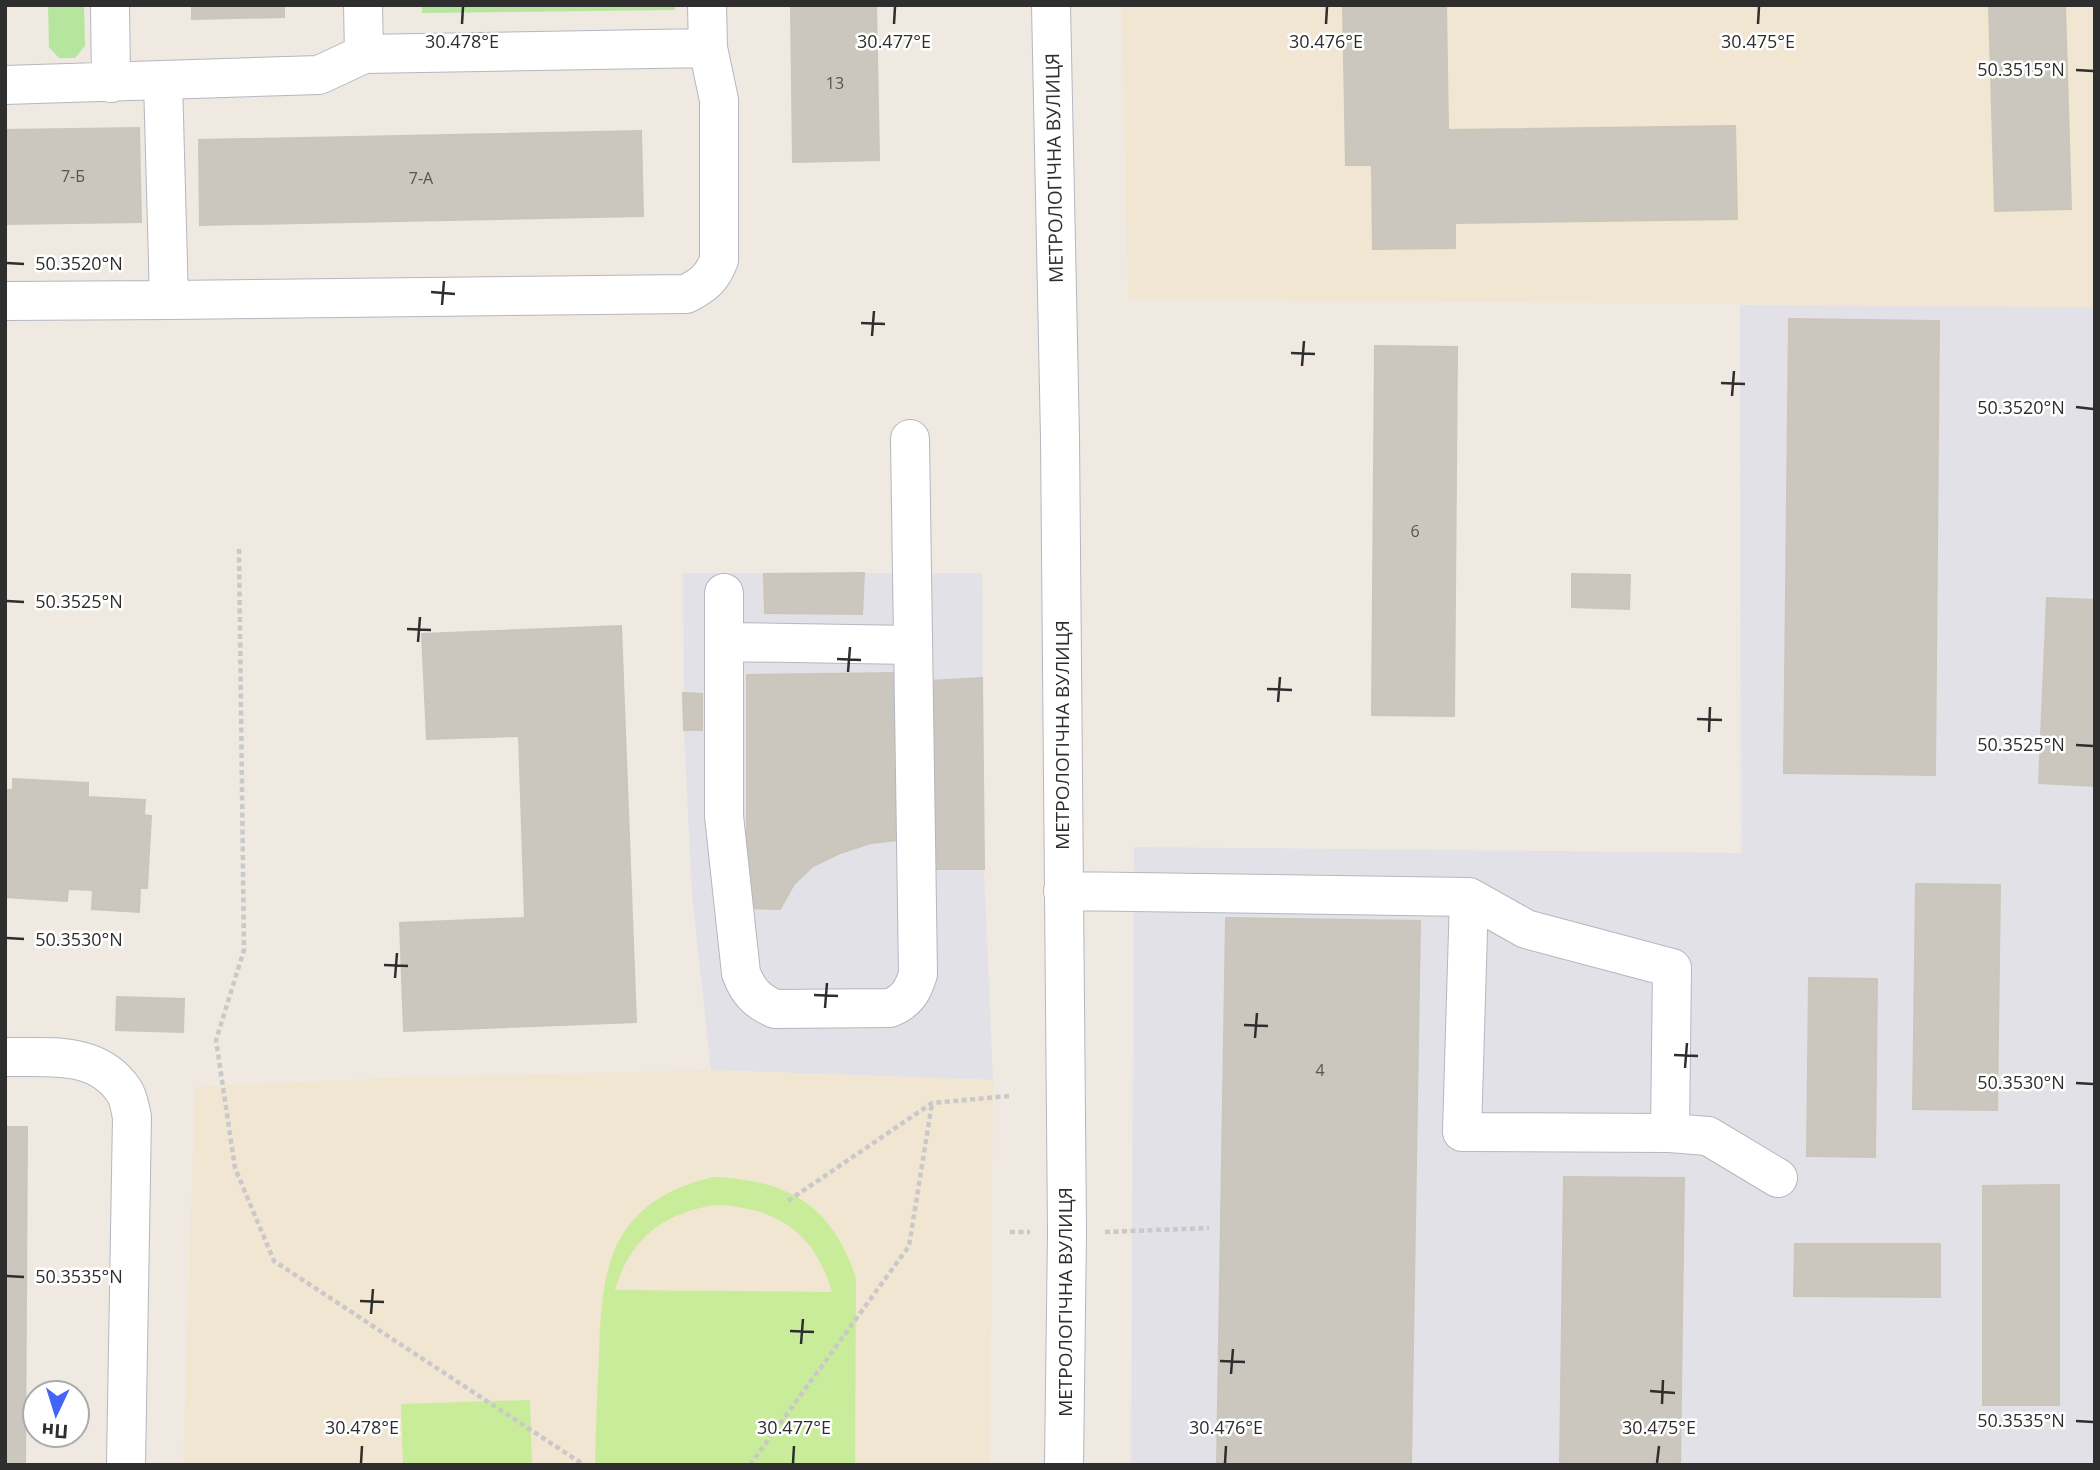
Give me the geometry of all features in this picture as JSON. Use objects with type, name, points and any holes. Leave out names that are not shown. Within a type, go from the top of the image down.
[{"type":"street","points":[[110,5],[111,83]]},
{"type":"street","points":[[363,5],[364,54]]},
{"type":"street","points":[[5,301],[686,294],[703,286],[713,275],[719,260],[719,100],[708,48],[707,5]]},
{"type":"street","name":"МЕТРОЛОГІЧНА ВУЛИЦЯ","points":[[1051,5],[1060,437],[1067,1232],[1064,1465]]},
{"type":"street","points":[[5,85],[319,75],[364,54],[708,48]]},
{"type":"street","points":[[163,80],[169,300]]},
{"type":"street","points":[[724,593],[724,816],[741,973],[747,989],[760,1003],[775,1010],[890,1008],[903,1002],[914,988],[918,974],[910,439]]},
{"type":"street","points":[[725,642],[912,645]]},
{"type":"street","points":[[1063,891],[1469,897],[1526,929],[1672,968],[1670,1133]]},
{"type":"street","points":[[1469,897],[1462,1132],[1670,1133],[1707,1136],[1778,1178]]},
{"type":"street","points":[[5,1057],[78,1058],[105,1071],[125,1092],[132,1117],[126,1465]]},
{"type":"path","points":[[239,549],[244,950],[216,1040],[235,1168],[274,1261],[584,1465]]},
{"type":"path","points":[[788,1201],[932,1103],[1010,1096]]},
{"type":"path","points":[[750,1465],[909,1246],[932,1103]]},
{"type":"path","points":[[1122,1232],[1209,1228]]},
{"type":"shaded area","points":[[1122,5],[2095,5],[2095,307],[1128,299]]},
{"type":"shaded area","points":[[1740,305],[2095,307],[2095,1465],[1131,1465],[1134,847],[1741,853]]},
{"type":"shaded area","points":[[683,573],[982,573],[984,869],[993,1080],[711,1070],[692,896],[684,730]]},
{"type":"shaded area","points":[[711,1070],[993,1080],[990,1465],[183,1465],[195,1087],[387,1078]]},
{"type":"green space","points":[[48,5],[84,5],[85,46],[75,58],[59,58],[49,47]]},
{"type":"green space","points":[[422,5],[675,5],[675,10],[422,13]]},
{"type":"green space","points":[[713,1177],[764,1184],[804,1201],[834,1232],[856,1278],[855,1465],[595,1465],[600,1324],[609,1266],[618,1242],[633,1221],[652,1203],[679,1188]],"holes":[[[715,1205],[737,1207],[774,1218],[804,1239],[825,1271],[832,1292],[615,1290],[630,1256],[651,1231],[664,1222],[680,1214]]]},
{"type":"green space","points":[[530,1400],[532,1465],[403,1465],[401,1404]]},
{"type":"building","points":[[192,5],[284,5],[284,17],[192,19]]},
{"type":"building","points":[[791,5],[876,5],[879,160],[793,162]]},
{"type":"building","points":[[1343,5],[1446,5],[1448,130],[1735,126],[1737,219],[1455,223],[1455,248],[1373,249],[1372,165],[1346,165]]},
{"type":"building","points":[[1989,5],[2065,5],[2071,209],[1995,211]]},
{"type":"building","points":[[139,128],[141,222],[5,224],[5,130]]},
{"type":"building","points":[[641,131],[643,216],[200,225],[199,140]]},
{"type":"building","points":[[1789,319],[1939,321],[1935,775],[1784,773]]},
{"type":"building","points":[[1375,346],[1457,347],[1454,716],[1372,715]]},
{"type":"building","points":[[864,573],[862,614],[765,613],[764,574]]},
{"type":"building","points":[[1572,574],[1630,575],[1629,609],[1572,607]]},
{"type":"building","points":[[2047,598],[2095,600],[2095,786],[2039,783]]},
{"type":"building","points":[[621,626],[636,1022],[404,1031],[400,923],[525,918],[519,736],[427,739],[422,634]]},
{"type":"building","points":[[894,673],[897,840],[871,843],[840,853],[813,866],[794,884],[780,909],[747,908],[747,675]]},
{"type":"building","points":[[982,678],[984,869],[929,869],[929,681]]},
{"type":"building","points":[[683,693],[702,694],[702,730],[684,730]]},
{"type":"building","points":[[13,779],[88,783],[88,797],[145,800],[144,815],[151,816],[147,888],[140,888],[139,912],[92,909],[93,890],[68,889],[67,901],[5,897],[5,790],[13,790]]},
{"type":"building","points":[[1916,884],[2000,885],[1997,1110],[1913,1109]]},
{"type":"building","points":[[1226,918],[1420,921],[1411,1465],[1217,1465]]},
{"type":"building","points":[[1809,978],[1877,979],[1875,1157],[1807,1156]]},
{"type":"building","points":[[117,997],[184,999],[183,1032],[116,1030]]},
{"type":"building","points":[[5,1127],[27,1127],[26,1379],[21,1379],[21,1449],[25,1449],[25,1465],[5,1465]]},
{"type":"building","points":[[1564,1177],[1684,1178],[1680,1465],[1560,1465]]},
{"type":"building","points":[[2059,1185],[2059,1405],[1983,1405],[1983,1186]]},
{"type":"building","points":[[1795,1244],[1940,1244],[1940,1297],[1794,1296]]}]
